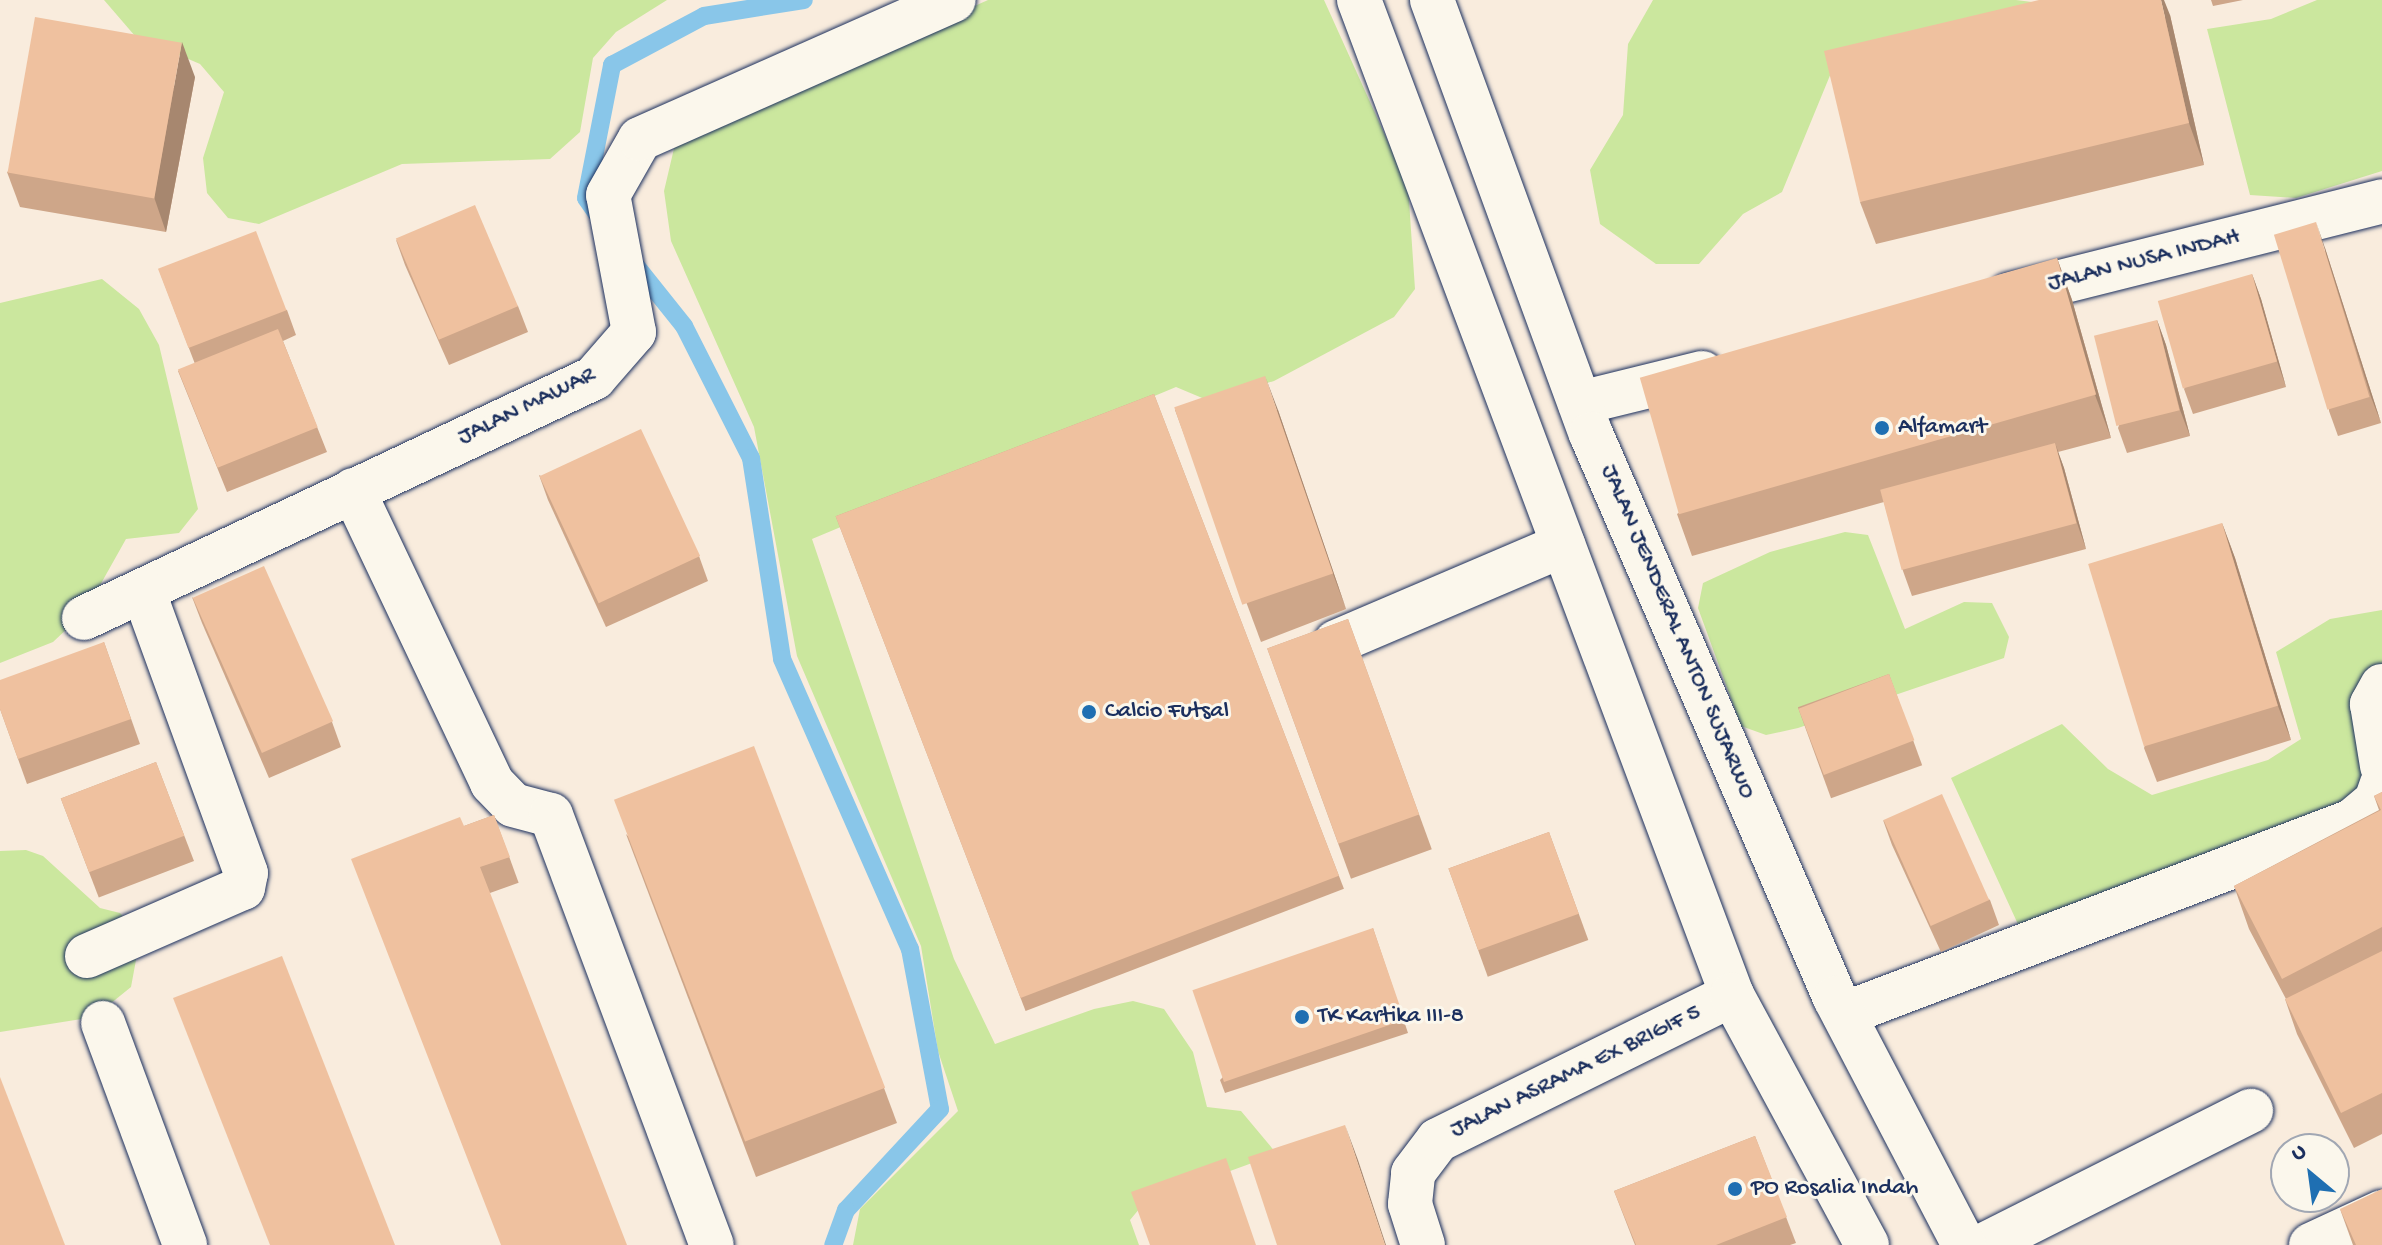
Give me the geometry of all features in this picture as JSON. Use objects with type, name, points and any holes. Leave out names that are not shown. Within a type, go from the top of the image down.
[{"type":"main road","name":"JALAN MAWAR","points":[[84,618],[594,378],[634,332],[608,195],[640,139],[954,0]]},
{"type":"main road","points":[[1359,0],[1732,995],[1867,1245]]},
{"type":"main road","name":"JALAN JENDERAL ANTON SUJARWO","points":[[1432,0],[1580,403],[1844,1014],[1964,1245]]},
{"type":"main road","name":"JALAN NUSA INDAH","points":[[1966,306],[2382,201]]},
{"type":"main road","points":[[1580,403],[1750,360]]},
{"type":"main road","points":[[353,490],[492,783],[513,805],[551,815],[712,1245]]},
{"type":"main road","points":[[1336,642],[1563,545]]},
{"type":"main road","points":[[87,956],[243,888],[246,873],[144,592]]},
{"type":"main road","points":[[2382,686],[2372,704],[2382,766]]},
{"type":"main road","points":[[1844,1014],[2352,821],[2376,801],[2382,784]]},
{"type":"main road","name":"JALAN ASRAMA EX BRIGIF 5","points":[[1423,1245],[1410,1204],[1413,1173],[1438,1140],[1732,995]]},
{"type":"main road","points":[[103,1023],[185,1245]]},
{"type":"main road","points":[[1984,1245],[2251,1111]]},
{"type":"main road","points":[[2311,1245],[2382,1212]]},
{"type":"green space","points":[[104,0],[667,0],[616,32],[593,58],[580,132],[550,159],[402,164],[259,224],[228,218],[207,193],[203,158],[224,92],[200,64],[135,36]]},
{"type":"green space","points":[[988,0],[1324,0],[1408,186],[1415,289],[1394,317],[1274,381],[1207,400],[1176,387],[812,539],[954,959],[995,1044],[1094,1009],[1133,1001],[1164,1009],[1193,1052],[1207,1107],[1241,1111],[1277,1154],[1145,1202],[1130,1220],[1139,1245],[853,1245],[860,1209],[958,1111],[938,1051],[921,946],[797,656],[754,427],[671,241],[664,191],[676,140]]},
{"type":"green space","points":[[1653,0],[2016,0],[2039,3],[1831,73],[1782,192],[1743,214],[1699,264],[1656,264],[1600,224],[1590,170],[1623,115],[1628,44]]},
{"type":"green space","points":[[2317,0],[2382,0],[2382,171],[2296,198],[2250,195],[2207,29],[2271,19]]},
{"type":"green space","points":[[102,279],[139,309],[159,345],[198,509],[179,533],[126,539],[85,612],[53,642],[0,663],[0,303]]},
{"type":"green space","points":[[1845,532],[1868,535],[1905,629],[1964,602],[1992,603],[2009,637],[2004,658],[1798,728],[1766,735],[1741,726],[1698,608],[1703,583],[1770,552]]},
{"type":"green space","points":[[2382,610],[2382,818],[2033,957],[1951,778],[2062,724],[2108,769],[2152,795],[2268,760],[2301,739],[2276,652],[2330,619]]},
{"type":"green space","points":[[26,850],[43,856],[100,908],[120,913],[134,928],[136,960],[131,987],[94,1017],[0,1032],[0,851]]},
{"type":"building","points":[[2039,0],[2161,0],[2189,123],[1860,202],[1824,51]]},
{"type":"building","points":[[35,17],[182,43],[154,198],[8,173]]},
{"type":"building","points":[[475,205],[518,306],[439,340],[396,239]]},
{"type":"building","points":[[2316,222],[2370,397],[2327,410],[2274,235]]},
{"type":"building","points":[[256,231],[286,310],[188,348],[158,269]]},
{"type":"building","name":"Alfamart","points":[[2057,258],[2096,394],[1679,514],[1640,378]]},
{"type":"building","points":[[2252,274],[2277,361],[2183,388],[2158,301]]},
{"type":"building","points":[[2157,320],[2179,410],[2116,426],[2094,336]]},
{"type":"building","points":[[278,329],[318,427],[218,468],[178,369]]},
{"type":"building","points":[[1265,376],[1333,574],[1242,605],[1174,407]]},
{"type":"building","name":"Calcio Futsal","points":[[1154,394],[1339,876],[1021,998],[836,516]]},
{"type":"building","points":[[641,429],[700,556],[599,603],[539,476]]},
{"type":"building","points":[[2055,443],[2076,523],[1902,570],[1880,490]]},
{"type":"building","points":[[2222,523],[2278,706],[2144,747],[2088,564]]},
{"type":"building","points":[[264,566],[333,721],[262,753],[193,598]]},
{"type":"building","points":[[1348,619],[1419,814],[1338,844],[1267,648]]},
{"type":"building","points":[[104,642],[131,719],[18,759],[0,709],[0,680]]},
{"type":"building","points":[[1889,674],[1914,740],[1824,775],[1798,709]]},
{"type":"building","points":[[754,746],[885,1088],[745,1141],[614,800]]},
{"type":"building","points":[[156,762],[184,836],[89,872],[61,799]]},
{"type":"building","points":[[2382,792],[2382,927],[2282,979],[2234,886],[2381,810],[2374,796]]},
{"type":"building","points":[[1942,794],[1989,900],[1931,926],[1884,820]]},
{"type":"building","points":[[494,815],[510,857],[480,867],[627,1245],[501,1245],[351,859],[460,817],[464,826]]},
{"type":"building","points":[[1549,832],[1579,914],[1478,950],[1448,869]]},
{"type":"building","name":"TK Kartika III-8","points":[[1373,928],[1405,1020],[1224,1082],[1192,990]]},
{"type":"building","points":[[2382,951],[2382,1093],[2341,1113],[2285,999]]},
{"type":"building","points":[[282,956],[395,1245],[270,1245],[173,998]]},
{"type":"building","points":[[0,1077],[65,1245],[0,1245]]},
{"type":"building","points":[[1345,1125],[1385,1245],[1277,1245],[1248,1157]]},
{"type":"building","name":"PO Rosalia Indah","points":[[1755,1136],[1787,1217],[1716,1245],[1636,1245],[1614,1191]]},
{"type":"building","points":[[1226,1158],[1256,1245],[1150,1245],[1131,1192]]},
{"type":"building","points":[[2382,1189],[2382,1245],[2356,1245],[2342,1213],[2350,1213],[2350,1204]]},
{"type":"waterway","points":[[600,218],[586,198],[612,65],[704,16],[804,0]]},
{"type":"waterway","points":[[632,261],[684,326],[751,458],[782,659],[910,949],[940,1109],[846,1210],[833,1245]]},
{"type":"place","name":"Alfamart","points":[[1882,428]]},
{"type":"place","name":"Calcio Futsal","points":[[1089,712]]},
{"type":"place","name":"TK Kartika III-8","points":[[1302,1017]]},
{"type":"place","name":"PO Rosalia Indah","points":[[1735,1189]]}]
